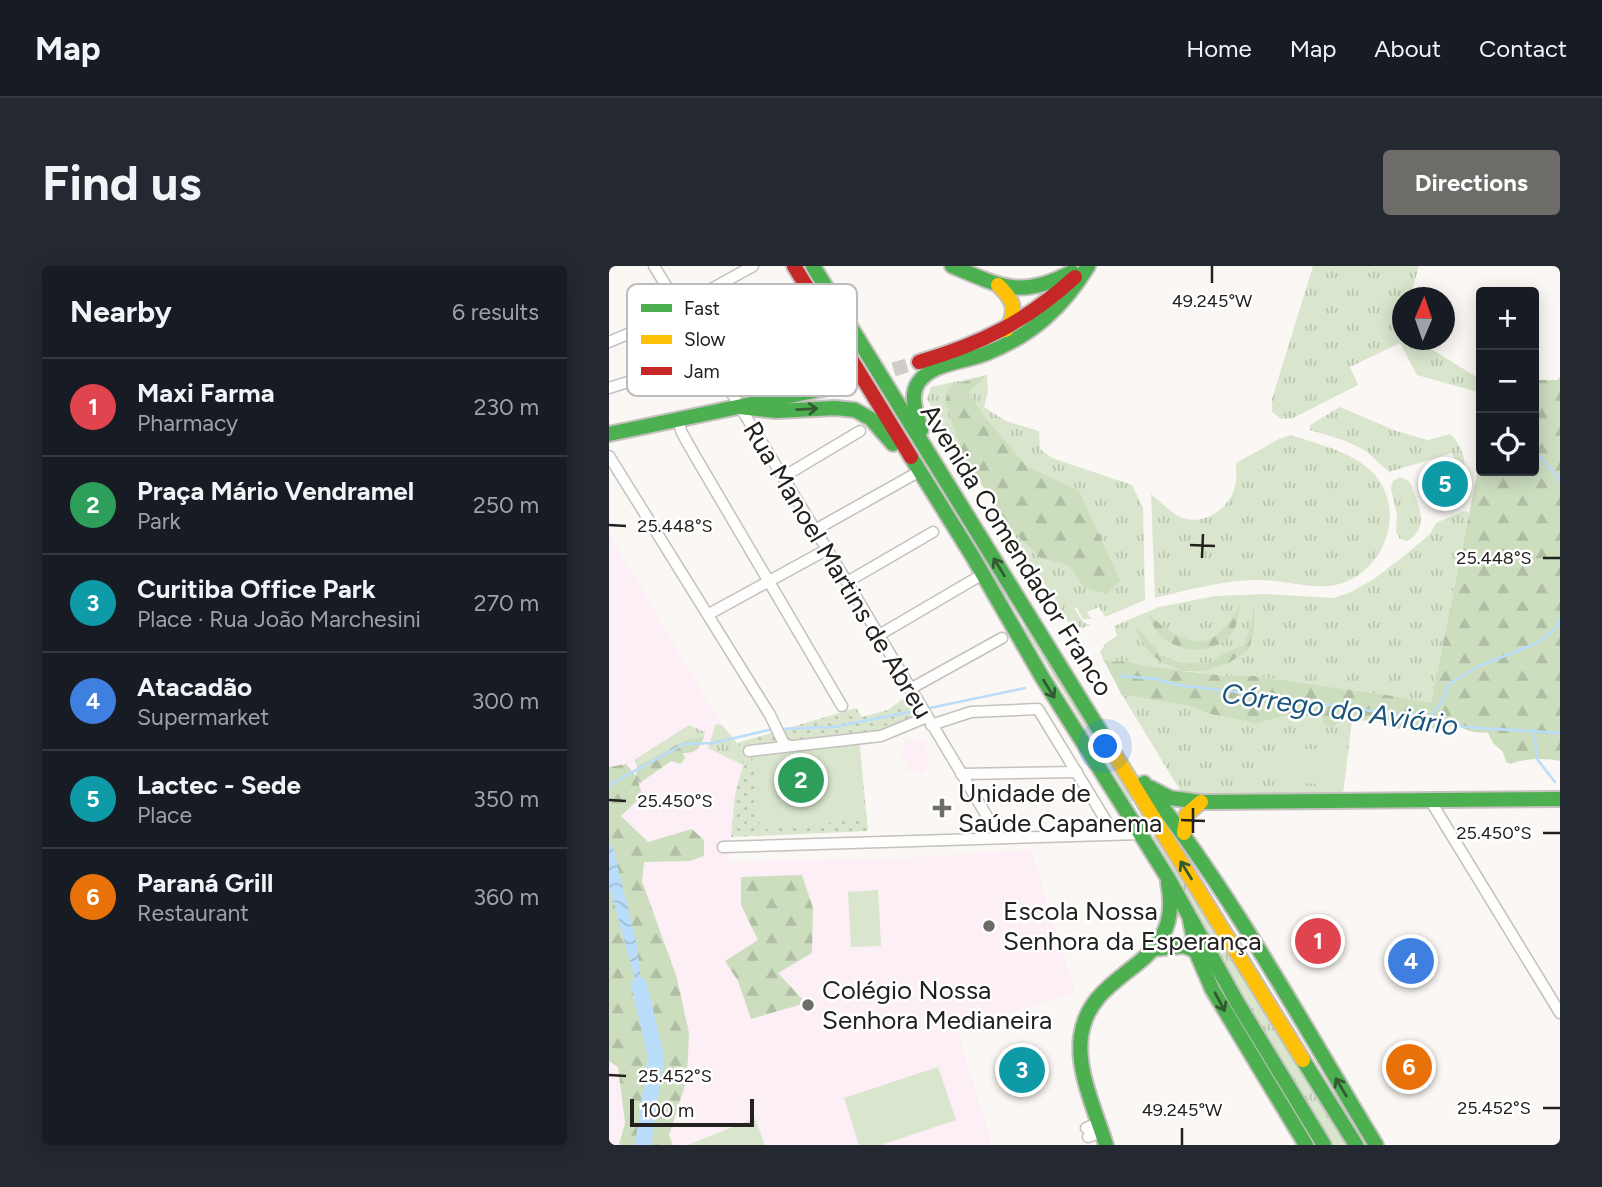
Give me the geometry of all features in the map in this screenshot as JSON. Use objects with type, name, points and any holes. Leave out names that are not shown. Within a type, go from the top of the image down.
[{"type":"main road","name":"Avenida Comendador Franco","points":[[794,266],[805,284]]},
{"type":"main road","name":"Avenida Comendador Franco","points":[[813,266],[824,284]]},
{"type":"main road","points":[[952,266],[994,283],[1022,289],[1044,287],[1085,266]]},
{"type":"main road","points":[[927,450],[915,408],[914,397],[918,382],[931,372],[986,354],[1031,330],[1064,303],[1085,266]]},
{"type":"main road","points":[[919,362],[1006,331],[1047,303],[1085,266]]},
{"type":"main road","points":[[994,283],[1011,297],[1014,304],[1014,314],[1006,331]]},
{"type":"main road","name":"Avenida Comendador Franco","points":[[857,337],[1356,1145]]},
{"type":"main road","name":"Avenida Comendador Franco","points":[[857,369],[983,574],[1042,677],[1168,878],[1214,961],[1324,1145]]},
{"type":"main road","points":[[610,431],[678,420],[791,396]]},
{"type":"main road","points":[[739,407],[776,411],[835,408],[855,410],[871,419],[917,466]]},
{"type":"main road","points":[[1112,751],[1144,783],[1184,833],[1237,913],[1376,1145]]},
{"type":"main road","points":[[1144,783],[1170,798],[1201,802],[1560,799]]},
{"type":"main road","points":[[1184,833],[1187,814],[1201,802]]},
{"type":"main road","points":[[1211,875],[1214,897],[1235,949]]},
{"type":"main road","points":[[1096,1133],[1081,1040],[1087,1012],[1104,988],[1153,949],[1163,937],[1171,917],[1168,878]]},
{"type":"main road","name":"Avenida Comendador Franco","points":[[1190,915],[1191,936],[1221,1005],[1306,1145]]},
{"type":"main road","points":[[1153,949],[1184,946],[1214,961]]},
{"type":"street","name":"Rua Manoel Martins de Abreu","points":[[654,266],[665,284]]},
{"type":"street","points":[[719,284],[753,266]]},
{"type":"street","points":[[609,342],[627,334]]},
{"type":"street","points":[[609,388],[627,382]]},
{"type":"street","name":"Rua Manoel Martins de Abreu","points":[[732,396],[1000,838]]},
{"type":"street","points":[[678,420],[695,456],[842,706]]},
{"type":"street","points":[[783,477],[860,430]]},
{"type":"street","points":[[609,456],[709,614],[778,729],[784,744],[790,746]]},
{"type":"street","points":[[815,530],[917,466]]},
{"type":"street","points":[[847,582],[933,531]]},
{"type":"street","points":[[709,614],[826,550]]},
{"type":"street","points":[[879,635],[983,574]]},
{"type":"street","points":[[912,692],[1002,638]]},
{"type":"street","points":[[749,751],[881,736],[928,719],[971,712],[1038,709],[1114,834]]},
{"type":"street","points":[[961,774],[1077,772]]},
{"type":"street","points":[[1430,800],[1560,1013]]},
{"type":"street","points":[[723,847],[1140,834]]},
{"type":"shaded area","name":"Colégio Nossa Senhora Medianeira","points":[[609,534],[722,725],[746,754],[735,795],[729,862],[903,858],[1031,850],[1075,993],[957,1029],[992,1145],[673,1145],[669,1135],[687,1079],[609,867]]},
{"type":"shaded area","points":[[905,738],[926,742],[924,752],[929,753],[925,773],[906,770],[908,759],[902,757]]},
{"type":"shaded area","points":[[609,941],[625,1123],[619,1145],[609,1145]]},
{"type":"green space","points":[[1313,266],[1419,266],[1413,287],[1392,287],[1392,347],[1350,367],[1358,385],[1293,418],[1281,419],[1272,412],[1272,399]]},
{"type":"green space","points":[[1404,350],[1432,350],[1476,377],[1476,392],[1417,375]]},
{"type":"green space","points":[[987,375],[988,392],[984,407],[1006,421],[1039,431],[1040,449],[1052,458],[1132,485],[1143,508],[1145,600],[1105,617],[1099,607],[1087,612],[1091,619],[1083,619],[1077,608],[1074,608],[1084,623],[1091,625],[1082,628],[1069,623],[1062,615],[1057,602],[1030,563],[983,479],[952,442],[927,399],[931,387]]},
{"type":"green space","points":[[987,375],[969,392],[984,416],[1026,466],[1079,491],[1120,580],[1107,594],[1084,588],[1070,566],[1039,557],[1012,530],[964,458],[945,402],[949,386]]},
{"type":"green space","points":[[1560,377],[1560,761],[1535,759],[1511,764],[1506,762],[1503,752],[1493,743],[1488,733],[1473,732],[1456,725],[1438,729],[1407,726],[1398,729],[1376,721],[1353,720],[1327,727],[1318,714],[1301,710],[1257,724],[1206,713],[1190,706],[1122,695],[1103,659],[1118,662],[1125,660],[1140,665],[1180,670],[1151,654],[1134,625],[1162,656],[1181,663],[1208,664],[1226,652],[1244,645],[1254,606],[1254,629],[1249,650],[1228,663],[1205,671],[1183,671],[1255,676],[1431,703],[1477,476],[1539,476],[1539,380],[1557,380]]},
{"type":"green space","points":[[1340,407],[1396,431],[1428,440],[1450,434],[1461,450],[1465,469],[1460,471],[1452,453],[1389,472],[1366,451],[1346,441],[1310,430],[1310,425]]},
{"type":"green space","points":[[1291,435],[1337,450],[1364,465],[1376,476],[1384,489],[1390,519],[1388,533],[1376,558],[1356,577],[1329,586],[1263,580],[1242,581],[1204,586],[1155,598],[1151,494],[1179,516],[1191,520],[1208,517],[1223,507],[1233,494],[1236,463]]},
{"type":"green space","points":[[1400,477],[1409,481],[1416,497],[1421,522],[1415,536],[1407,541],[1400,539],[1396,532],[1397,515],[1391,488],[1393,481]]},
{"type":"green space","points":[[1464,511],[1469,512],[1431,704],[1255,676],[1227,676],[1140,665],[1125,660],[1118,662],[1103,659],[1100,652],[1106,643],[1117,636],[1114,626],[1159,607],[1215,596],[1267,594],[1333,598],[1351,592],[1374,579],[1404,556],[1430,534],[1436,523]]},
{"type":"green space","points":[[1241,602],[1234,629],[1227,638],[1207,649],[1195,650],[1173,644],[1155,629],[1148,614],[1176,635],[1200,641],[1211,639],[1221,631]]},
{"type":"green space","points":[[1029,625],[1137,799],[1131,802],[1024,628]]},
{"type":"green space","points":[[1122,695],[1190,706],[1206,713],[1257,724],[1301,710],[1318,714],[1322,721],[1338,725],[1352,720],[1343,794],[1264,797],[1183,795]]},
{"type":"green space","points":[[904,698],[917,718],[859,737],[868,831],[731,837],[735,795],[746,754],[737,743],[856,708],[862,717],[888,710]]},
{"type":"green space","points":[[716,724],[722,725],[746,754],[743,765],[708,748]]},
{"type":"green space","points":[[689,725],[705,732],[704,736],[686,740],[637,766],[634,760]]},
{"type":"green space","points":[[704,736],[697,749],[683,753],[685,758],[681,764],[671,761],[640,783],[638,780],[642,796],[621,816],[648,842],[692,829],[704,840],[704,856],[690,861],[644,862],[642,881],[677,978],[689,1033],[687,1079],[669,1135],[673,1145],[619,1145],[625,1123],[618,1067],[609,1061],[609,767],[626,764],[636,776],[637,766],[686,740]]},
{"type":"green space","points":[[858,742],[866,819],[760,830],[752,753]]},
{"type":"green space","points":[[1282,749],[1338,749],[1339,783],[1283,784]]},
{"type":"green space","points":[[1159,833],[1348,1145],[1332,1145],[1248,1007],[1152,838]]},
{"type":"green space","points":[[802,875],[813,908],[812,953],[778,973],[806,1003],[751,1019],[738,981],[725,961],[758,940],[741,905],[741,877]]},
{"type":"green space","points":[[878,890],[881,946],[851,947],[848,892]]},
{"type":"green space","points":[[938,1067],[956,1120],[881,1145],[859,1145],[844,1098]]},
{"type":"green space","points":[[755,1118],[765,1145],[688,1145]]},
{"type":"water","points":[[609,841],[614,851],[637,945],[644,1011],[609,886]]},
{"type":"waterway","points":[[1539,456],[1560,482]]},
{"type":"waterway","points":[[1430,716],[1441,704],[1449,684],[1479,666],[1537,643],[1556,628],[1560,618]]},
{"type":"waterway","name":"Córrego do Aviário","points":[[1121,676],[1156,679],[1177,685],[1237,692],[1273,700],[1423,715],[1440,723],[1464,727],[1560,733]]},
{"type":"waterway","name":"Córrego do Aviário","points":[[925,709],[1025,688]]},
{"type":"waterway","name":"Córrego do Aviário","points":[[780,729],[834,727],[919,710]]},
{"type":"waterway","name":"Córrego do Aviário","points":[[609,785],[684,744],[713,743],[773,729]]},
{"type":"waterway","points":[[1534,730],[1537,759],[1555,782]]},
{"type":"waterway","points":[[639,985],[656,1057],[643,1145]]},
{"type":"tunnel","points":[[857,380],[919,362]]},
{"type":"traffic: fast","points":[[813,266],[824,284]]},
{"type":"traffic: fast","points":[[952,266],[998,284],[1025,288],[1072,272]]},
{"type":"traffic: fast","points":[[921,430],[914,394],[924,376],[940,367],[987,353],[1018,338],[1057,307],[1088,266]]},
{"type":"traffic: fast","points":[[857,337],[1105,739]]},
{"type":"traffic: fast","points":[[609,434],[790,396]]},
{"type":"traffic: fast","points":[[739,407],[776,411],[835,408],[855,410],[871,419],[893,444]]},
{"type":"traffic: fast","points":[[911,457],[973,557],[1042,677],[1168,878],[1237,1002],[1324,1145]]},
{"type":"traffic: fast","points":[[1144,783],[1237,915],[1376,1145]]},
{"type":"traffic: fast","points":[[1151,788],[1170,798],[1201,802],[1560,799]]},
{"type":"traffic: fast","points":[[1106,1145],[1084,1077],[1081,1036],[1088,1012],[1101,994],[1151,951],[1163,934],[1170,912],[1168,883]]},
{"type":"traffic: fast","points":[[1190,920],[1197,954],[1212,989],[1306,1145]]},
{"type":"traffic: fast","points":[[1153,949],[1184,946],[1199,952]]},
{"type":"traffic: fast","points":[[1303,1060],[1356,1145]]},
{"type":"traffic: slow","points":[[998,285],[1013,306],[1012,317],[1006,330]]},
{"type":"traffic: slow","points":[[1105,739],[1303,1060]]},
{"type":"traffic: slow","points":[[1184,833],[1187,814],[1201,802]]},
{"type":"traffic: jam","points":[[794,266],[805,284]]},
{"type":"traffic: jam","points":[[919,362],[963,347],[1002,329],[1039,306],[1075,277]]},
{"type":"traffic: jam","points":[[857,369],[911,457]]},
{"type":"place","name":"Lactec - Sede","points":[[1445,484]]},
{"type":"place","name":"Praça Mário Vendramel","points":[[801,780]]},
{"type":"place","name":"Unidade de Saúde Capanema","points":[[942,808]]},
{"type":"place","name":"Escola Nossa Senhora da Esperança","points":[[989,926]]},
{"type":"place","name":"Maxi Farma","points":[[1318,941]]},
{"type":"place","name":"Atacadão","points":[[1411,961]]},
{"type":"place","name":"Colégio Nossa Senhora Medianeira","points":[[808,1005]]},
{"type":"place","name":"Paraná Grill","points":[[1409,1067]]},
{"type":"place","name":"Curitiba Office Park","points":[[1022,1070]]}]
